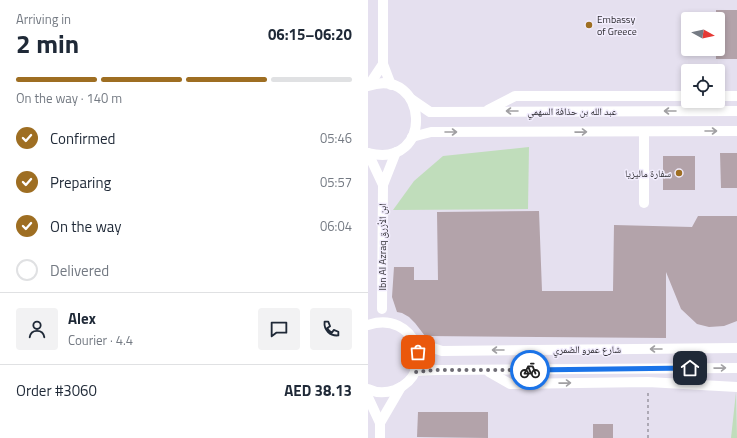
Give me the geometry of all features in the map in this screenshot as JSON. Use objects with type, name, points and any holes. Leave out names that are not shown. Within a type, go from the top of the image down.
[{"type":"street","points":[[369,85],[379,83],[391,84],[383,64],[383,0]]},
{"type":"street","points":[[369,85],[383,64]]},
{"type":"street","name":"عبد الله بن حذافة السهمي","points":[[391,84],[402,90],[411,99],[430,112],[737,111]]},
{"type":"street","points":[[486,111],[516,96],[681,96]]},
{"type":"street","points":[[725,96],[737,96]]},
{"type":"street","points":[[368,153],[387,155],[396,152],[412,137],[417,118],[416,110],[411,99]]},
{"type":"street","name":"عبد الله بن حذافة السهمي","points":[[412,137],[431,132],[737,131]]},
{"type":"street","points":[[644,132],[644,203]]},
{"type":"street","points":[[383,185],[396,152]]},
{"type":"street","points":[[368,153],[383,185]]},
{"type":"street","name":"Ibn Al Azraq ابن الأزرق","points":[[382,309],[383,185]]},
{"type":"street","points":[[368,324],[382,309],[410,333],[418,352],[418,362],[415,372],[401,387],[380,422]]},
{"type":"street","points":[[368,324],[378,321],[390,322],[401,326]]},
{"type":"street","name":"شارع عمرو الضمري","points":[[415,342],[442,351],[737,348]]},
{"type":"street","name":"شارع عمرو الضمري","points":[[415,372],[437,370],[487,371],[737,368]]},
{"type":"street","points":[[487,371],[510,384],[648,382],[737,387]]},
{"type":"street","points":[[368,389],[381,392],[391,391],[401,387]]},
{"type":"street","points":[[368,398],[380,422],[380,438]]},
{"type":"path","points":[[648,382],[648,438]]},
{"type":"green space","points":[[529,147],[528,209],[393,210],[414,181],[443,156]]},
{"type":"green space","points":[[736,392],[737,438],[731,438]]},
{"type":"building","points":[[716,10],[737,10],[737,59],[716,59],[716,56],[725,56],[725,12],[716,12]]},
{"type":"building","points":[[720,153],[737,153],[737,188],[721,188]]},
{"type":"building","name":"سفارة ماليزيا","points":[[663,156],[695,156],[695,190],[663,190]]},
{"type":"building","points":[[539,211],[542,291],[613,291],[614,225],[692,227],[698,216],[737,216],[737,321],[724,326],[709,327],[697,324],[681,309],[666,272],[666,338],[425,336],[409,317],[397,312],[392,297],[394,267],[414,267],[414,280],[438,280],[437,212]]},
{"type":"building","points":[[418,412],[488,412],[488,438],[417,437]]},
{"type":"building","points":[[593,424],[613,424],[613,438],[593,438]]},
{"type":"way so far","points":[[418,352],[418,362],[415,372],[437,370],[530,370]]},
{"type":"place","name":"Embassy of Greece","points":[[589,25]]},
{"type":"place","name":"سفارة ماليزيا","points":[[679,173]]},
{"type":"route","points":[[530,370],[690,368]]}]
